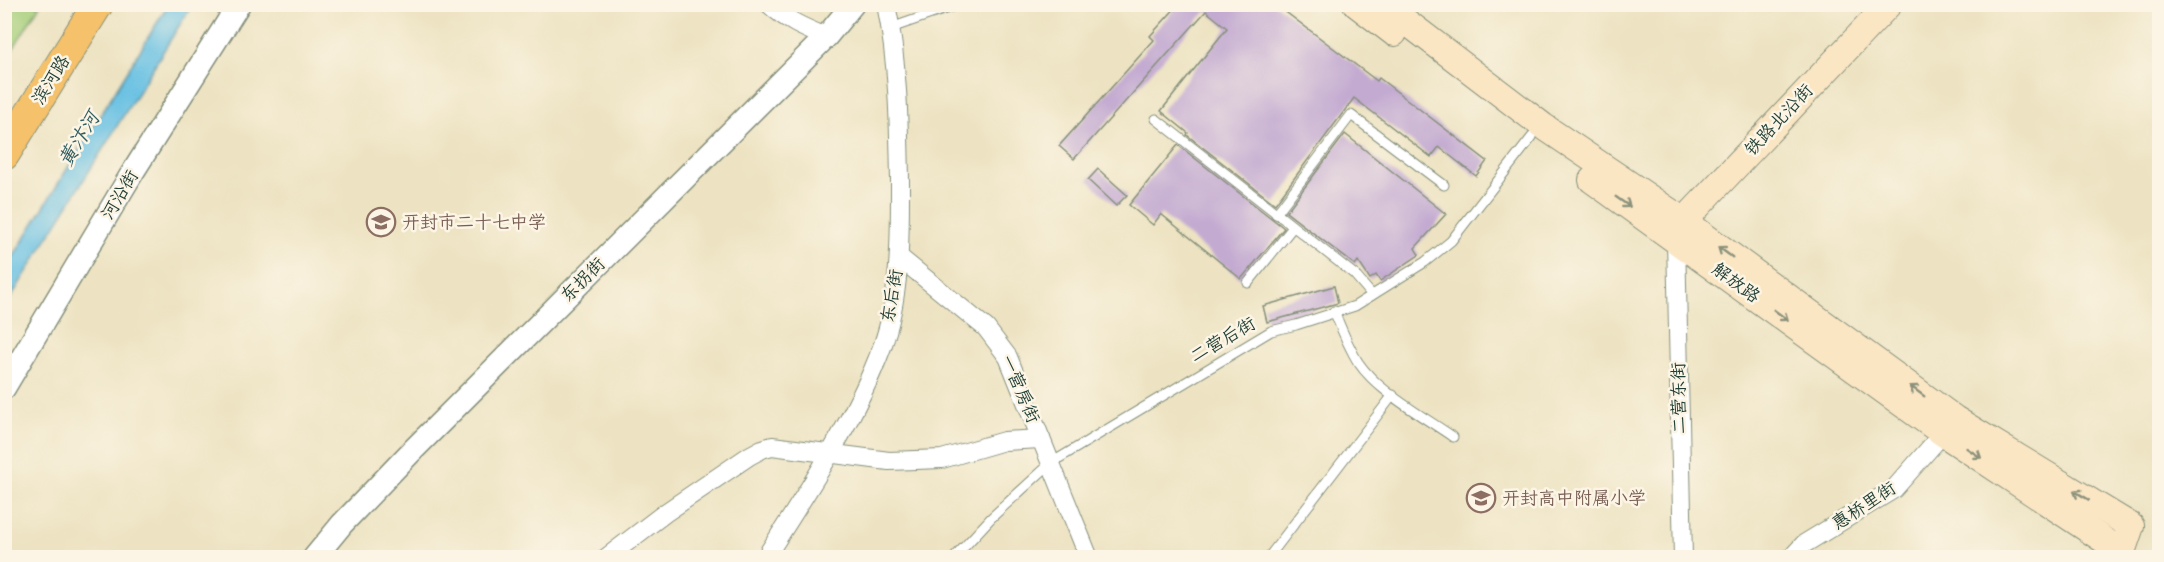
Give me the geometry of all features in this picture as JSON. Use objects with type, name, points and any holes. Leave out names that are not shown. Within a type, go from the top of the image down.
[{"type":"main road","name":"滨河路","points":[[4,119],[77,4]]},
{"type":"main road","name":"滨河路","points":[[4,155],[98,4]]},
{"type":"main road","name":"解放路","points":[[1356,4],[1532,137],[1680,230]]},
{"type":"main road","name":"解放路","points":[[1383,4],[1680,230],[1950,426],[2094,547],[2121,555],[2132,526],[1950,426]]},
{"type":"main road","name":"铁路北沿街","points":[[1680,230],[1889,4]]},
{"type":"main road","points":[[2094,547],[2107,511]]},
{"type":"street","name":"河沿街","points":[[4,388],[131,176],[239,4]]},
{"type":"street","points":[[769,4],[783,18],[795,25],[826,37]]},
{"type":"street","name":"东拐街","points":[[314,558],[342,524],[410,453],[826,37],[853,4]]},
{"type":"street","name":"东后街","points":[[765,558],[811,486],[849,418],[883,346],[893,305],[899,258],[899,116],[891,28],[885,4]]},
{"type":"street","name":"二营东街","points":[[1680,230],[1683,558]]},
{"type":"street","name":"一营房街","points":[[899,258],[986,328],[1002,346],[1089,558]]},
{"type":"street","name":"惠桥里街","points":[[1791,558],[1804,544],[1894,489],[1950,426]]},
{"type":"street","points":[[606,558],[665,513],[762,449],[772,446],[889,461],[942,459],[1004,441],[1041,439]]},
{"type":"lane","points":[[891,28],[960,4]]},
{"type":"lane","points":[[1276,214],[1351,115],[1444,185]]},
{"type":"lane","points":[[1156,119],[1353,274],[1372,295]]},
{"type":"lane","name":"二营后街","points":[[954,558],[991,518],[1051,463],[1271,331],[1355,306],[1425,262],[1451,241],[1532,137]]},
{"type":"lane","points":[[1248,283],[1293,227]]},
{"type":"lane","points":[[1334,311],[1357,361],[1367,373],[1393,395],[1453,437]]},
{"type":"lane","points":[[1268,558],[1393,395]]},
{"type":"green space","points":[[4,5],[40,5],[5,62]]},
{"type":"water","points":[[168,5],[192,5],[5,307],[5,270]]},
{"type":"building","points":[[1179,4],[1275,4],[1377,81],[1379,78],[1487,161],[1476,176],[1439,147],[1431,157],[1354,98],[1275,204],[1187,135],[1188,133],[1161,111],[1227,28],[1206,11],[1074,159],[1059,146],[1154,40],[1150,36]]},
{"type":"building","points":[[1345,134],[1446,214],[1415,248],[1419,255],[1380,281],[1376,275],[1370,279],[1358,261],[1355,265],[1286,212]]},
{"type":"building","points":[[1178,145],[1284,228],[1241,279],[1161,214],[1153,225],[1129,205]]},
{"type":"building","points":[[1098,169],[1127,195],[1116,206],[1088,180]]},
{"type":"building","points":[[1334,286],[1338,303],[1267,322],[1263,306]]},
{"type":"place","name":"开封市二十七中学","points":[[381,222]]},
{"type":"place","name":"开封高中附属小学","points":[[1481,498]]},
{"type":"water label","name":"黄汴河","points":[[79,139]]}]
